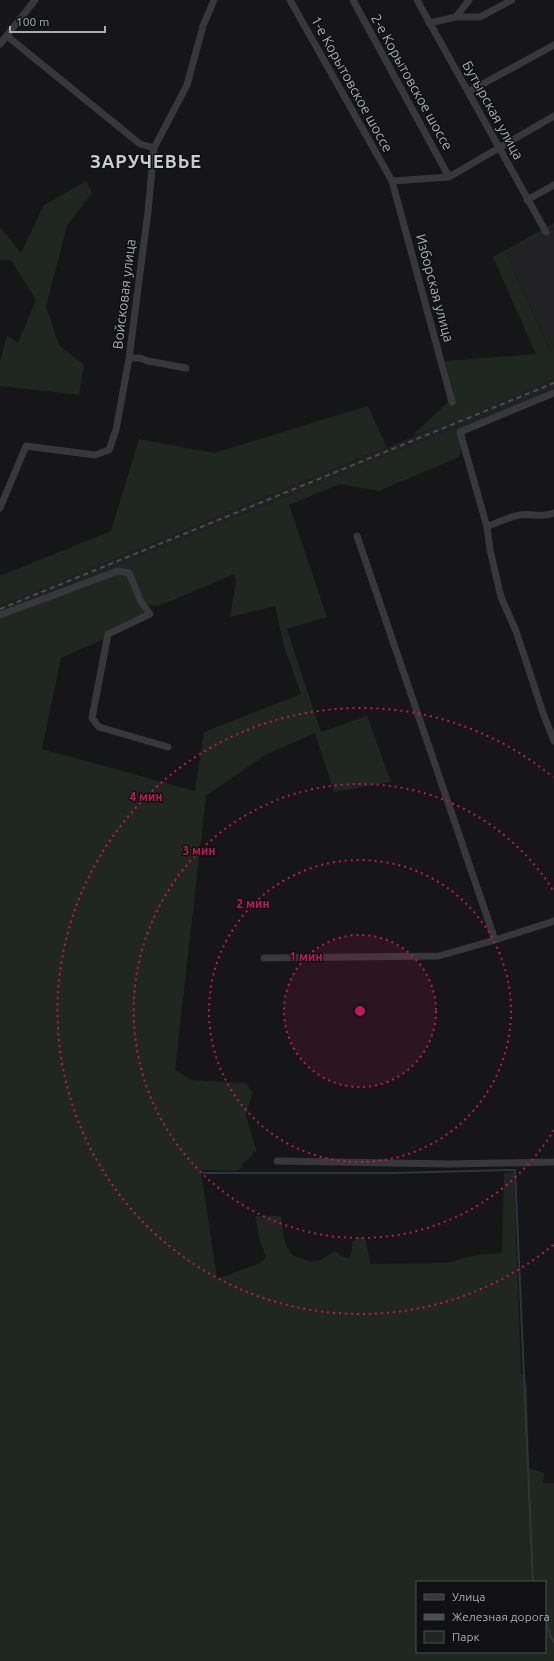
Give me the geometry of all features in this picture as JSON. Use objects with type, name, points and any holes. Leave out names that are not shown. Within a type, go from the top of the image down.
[{"type":"street","points":[[0,44],[35,0]]},
{"type":"street","name":"Войсковая улица","points":[[0,508],[26,446],[94,455],[109,450],[116,430],[129,358],[148,212],[154,148],[187,85],[203,26],[214,0]]},
{"type":"street","name":"1-е Корытовское шоссе","points":[[290,0],[392,181]]},
{"type":"street","name":"2-е Корытовское шоссе","points":[[353,0],[449,177]]},
{"type":"street","name":"Бутырская улица","points":[[417,0],[546,232]]},
{"type":"street","points":[[456,17],[469,0]]},
{"type":"street","points":[[429,23],[456,17],[480,17],[512,0]]},
{"type":"street","points":[[7,36],[140,144],[154,148]]},
{"type":"street","points":[[468,92],[554,45]]},
{"type":"street","points":[[392,181],[449,177],[498,147],[554,116]]},
{"type":"street","name":"Изборская улица","points":[[392,181],[452,402]]},
{"type":"street","points":[[527,200],[554,185]]},
{"type":"street","points":[[129,358],[140,358],[148,361],[186,368]]},
{"type":"street","points":[[554,393],[460,432],[487,527],[490,550],[501,597],[516,631],[543,713],[554,741]]},
{"type":"street","points":[[487,527],[505,518],[515,516],[546,516],[554,513]]},
{"type":"street","points":[[357,536],[496,940]]},
{"type":"street","points":[[0,615],[118,571],[129,572],[141,602],[150,614],[108,634],[92,718],[99,727],[168,747]]},
{"type":"street","points":[[264,958],[439,956],[496,940],[554,921]]},
{"type":"street","points":[[277,1161],[450,1164],[554,1162]]},
{"type":"shaded area","points":[[554,228],[554,351],[551,352],[506,253]]},
{"type":"shaded area","points":[[554,379],[554,388],[0,613],[0,606]]},
{"type":"green space","points":[[86,181],[92,193],[67,226],[46,306],[59,345],[84,365],[79,395],[0,386],[0,361],[7,335],[18,343],[36,300],[11,260],[0,260],[0,227],[21,253],[44,205]]},
{"type":"green space","points":[[554,223],[554,228],[506,253],[550,351],[554,350],[554,379],[454,421],[412,436],[454,396],[445,361],[536,354],[493,257]]},
{"type":"green space","points":[[554,388],[554,395],[466,432],[459,457],[379,491],[340,484],[289,505],[327,617],[287,629],[321,732],[367,716],[391,782],[334,792],[315,733],[265,755],[206,796],[175,1070],[191,1080],[245,1083],[253,1092],[246,1115],[257,1153],[253,1151],[253,1155],[242,1164],[243,1167],[236,1171],[201,1170],[217,1279],[260,1263],[266,1257],[260,1241],[255,1216],[281,1216],[287,1248],[295,1256],[307,1261],[319,1260],[336,1251],[341,1256],[349,1258],[352,1250],[352,1242],[359,1237],[366,1240],[370,1264],[446,1263],[477,1255],[502,1253],[504,1173],[514,1172],[521,1374],[525,1377],[527,1387],[529,1468],[544,1473],[543,1483],[554,1483],[554,1661],[0,1661],[0,613]],"holes":[[[234,574],[236,581],[230,617],[275,606],[284,646],[301,694],[204,732],[195,791],[42,749],[61,658],[104,639],[107,630],[144,613],[128,575],[146,605],[159,606]]]},
{"type":"green space","points":[[368,406],[387,447],[0,606],[0,576],[111,531],[139,439],[214,453]]},
{"type":"waterway","points":[[203,1173],[393,1173],[515,1170],[533,1581]]},
{"type":"waterway","points":[[546,1624],[554,1642]]},
{"type":"railway","points":[[0,609],[554,383]]},
{"type":"district","name":"ЗАРУЧЕВЬЕ","points":[[146,161]]}]
